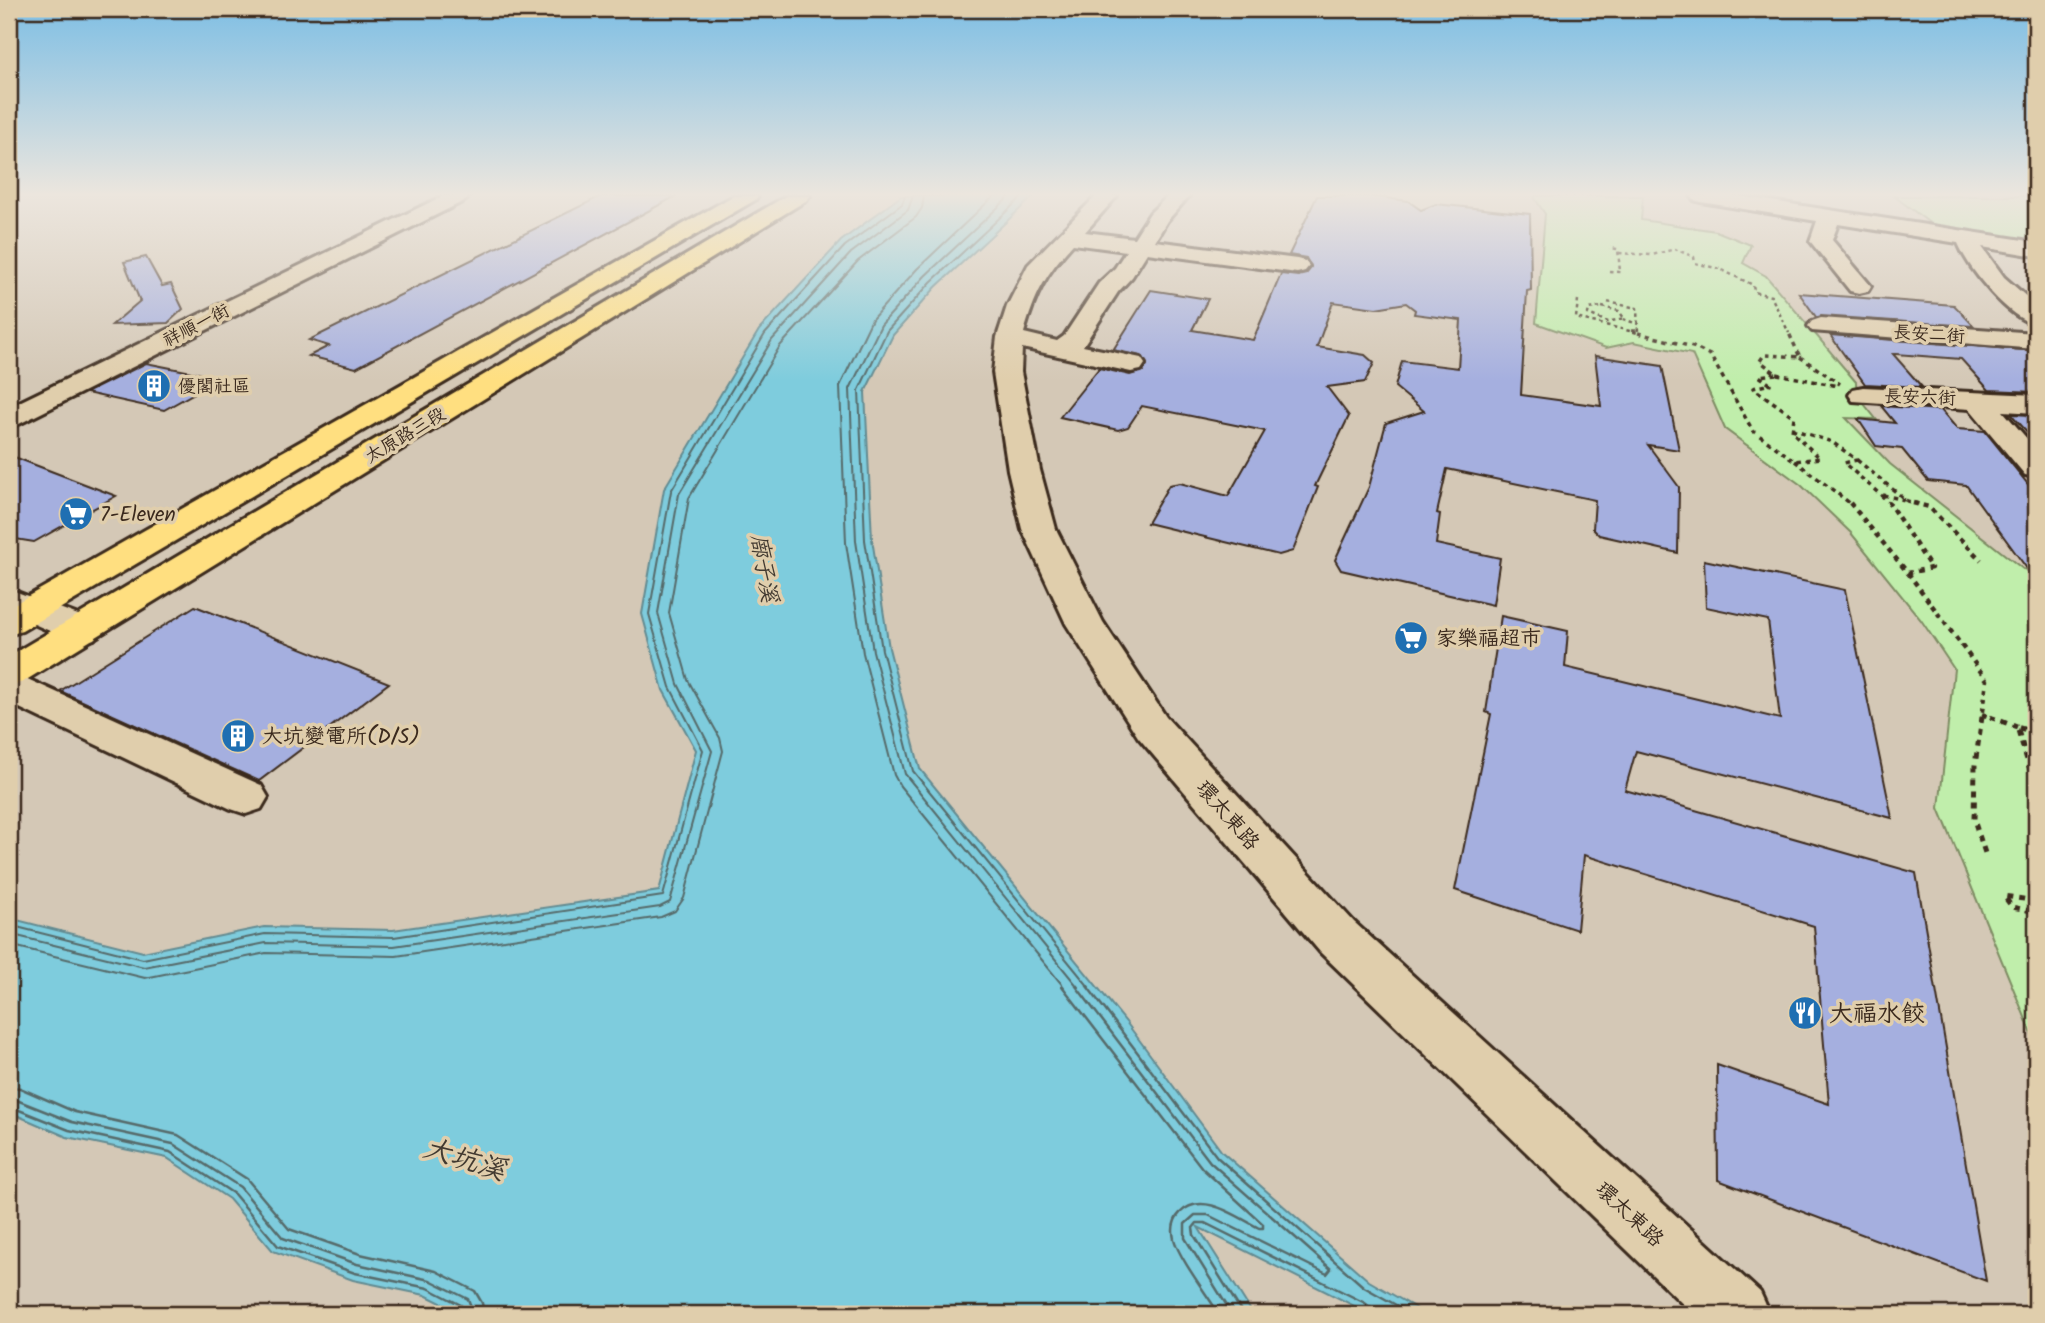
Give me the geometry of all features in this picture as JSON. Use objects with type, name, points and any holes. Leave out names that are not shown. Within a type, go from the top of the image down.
[{"type":"main road","name":"太原路三段","points":[[9,645],[32,613],[622,258]]},
{"type":"main road","name":"太原路三段","points":[[9,673],[32,613],[642,258]]},
{"type":"main road","name":"太原路三段","points":[[32,613],[665,258]]},
{"type":"main road","name":"太原路三段","points":[[32,613],[686,258]]},
{"type":"street","name":"祥順一街","points":[[9,418],[334,258]]},
{"type":"street","name":"環太東路","points":[[1046,258],[1019,306],[1010,337],[1007,372],[1024,470],[1039,529],[1086,624],[1152,727],[1337,937],[1738,1314]]},
{"type":"street","points":[[1062,350],[1074,341],[1108,288],[1124,272],[1132,258]]},
{"type":"street","points":[[1235,258],[1297,266]]},
{"type":"street","points":[[1835,258],[1858,286]]},
{"type":"street","points":[[1974,258],[1994,281],[2036,317]]},
{"type":"street","name":"長安二街","points":[[1821,326],[2036,341]]},
{"type":"street","points":[[1010,337],[1131,364]]},
{"type":"street","points":[[9,399],[35,389],[108,370]]},
{"type":"street","name":"長安六街","points":[[1863,395],[2036,404]]},
{"type":"street","name":"長安六街","points":[[1977,399],[2036,468]]},
{"type":"street","points":[[9,687],[246,797]]},
{"type":"path","points":[[1609,271],[1620,272],[1619,258]]},
{"type":"path","points":[[1694,258],[1695,263],[1720,269],[1753,285],[1754,292],[1771,296],[1800,357]]},
{"type":"path","points":[[1578,299],[1576,318],[1693,346],[1710,355],[1753,431],[1844,497],[1908,573],[1987,680],[1975,765],[1974,820],[1986,856]]},
{"type":"path","points":[[1607,302],[1637,308],[1638,333]]},
{"type":"path","points":[[1623,319],[1622,313],[1614,309],[1597,307],[1588,311],[1591,316],[1601,321],[1614,322],[1623,319],[1638,324]]},
{"type":"path","points":[[1777,374],[1763,365],[1761,358],[1771,355],[1800,357],[1843,386],[1777,374],[1759,376],[1770,384],[1753,388],[1794,417],[1792,432],[1820,458],[1795,461]]},
{"type":"path","points":[[1792,429],[1832,442],[1908,500]]},
{"type":"path","points":[[1857,460],[1844,463],[1889,503],[1931,568],[1928,571],[1908,573]]},
{"type":"path","points":[[1879,494],[1929,507],[1982,559]]},
{"type":"path","points":[[1982,714],[2036,733]]},
{"type":"path","points":[[2017,727],[2036,790]]},
{"type":"path","points":[[2036,901],[2004,896],[2012,907],[2036,912]]},
{"type":"green space","points":[[1541,258],[1745,258],[1743,263],[1766,276],[1856,382],[1857,395],[1876,419],[1846,418],[1890,464],[2023,569],[2036,571],[2036,1044],[1939,808],[1954,669],[1921,620],[1851,533],[1801,485],[1725,429],[1692,354],[1634,342],[1606,348],[1536,323]]},
{"type":"water","points":[[826,258],[968,258],[936,287],[893,335],[865,392],[872,539],[889,648],[920,769],[1126,1022],[1222,1152],[1369,1281],[1426,1314],[1370,1314],[1198,1227],[1253,1314],[463,1314],[425,1295],[353,1280],[273,1251],[229,1199],[167,1158],[67,1137],[9,1112],[9,918],[143,952],[264,927],[393,930],[659,891],[696,750],[663,690],[642,614],[664,489],[759,330]]},
{"type":"building","points":[[146,258],[162,286],[171,284],[183,309],[168,323],[112,325],[140,301],[124,262]]},
{"type":"building","points":[[476,258],[561,258],[356,368],[309,356],[329,346],[309,340]]},
{"type":"building","points":[[1306,258],[1531,258],[1531,290],[1527,291],[1521,395],[1601,406],[1595,356],[1662,366],[1679,450],[1648,445],[1679,487],[1678,553],[1599,535],[1593,529],[1595,500],[1447,469],[1437,513],[1440,514],[1436,544],[1500,558],[1493,605],[1341,570],[1335,560],[1369,487],[1386,423],[1424,411],[1395,387],[1402,361],[1458,368],[1461,320],[1414,314],[1415,310],[1406,303],[1376,308],[1333,302],[1317,347],[1365,355],[1374,363],[1365,382],[1327,387],[1349,416],[1315,486],[1318,487],[1293,551],[1279,555],[1147,523],[1169,485],[1180,483],[1228,496],[1265,431],[1142,406],[1128,427],[1118,430],[1060,417],[1099,368],[1130,375],[1143,371],[1147,365],[1143,357],[1113,350],[1151,290],[1208,299],[1192,330],[1253,340],[1281,274],[1306,274],[1311,268]]},
{"type":"building","points":[[1799,293],[1954,305],[1974,326],[1816,317]]},
{"type":"building","points":[[1830,335],[2036,351],[2036,392],[1989,390],[1961,359],[1896,354],[1893,354],[1922,387],[1865,384]]},
{"type":"building","name":"優閣社區","points":[[146,363],[221,378],[164,410],[86,393]]},
{"type":"building","points":[[1881,406],[1941,410],[1957,429],[1985,431],[2036,494],[2036,581],[1966,485],[1928,481],[1902,449],[1876,446],[1858,419],[1895,423]]},
{"type":"building","points":[[2011,414],[2036,415],[2036,445],[2028,435],[2031,436]]},
{"type":"building","points":[[9,455],[116,496],[34,542],[9,538]]},
{"type":"building","points":[[1704,560],[1845,590],[1892,818],[1636,751],[1625,790],[1916,873],[1986,1281],[1718,1180],[1717,1065],[1829,1104],[1814,926],[1584,855],[1577,930],[1455,890],[1491,714],[1486,712],[1501,616],[1568,631],[1565,667],[1780,719],[1768,620],[1706,607]]},
{"type":"building","name":"大坑變電所(D/S)","points":[[195,606],[389,683],[259,781],[60,691]]},
{"type":"place","name":"優閣社區","points":[[154,386]]},
{"type":"place","name":"7-Eleven","points":[[76,514]]},
{"type":"place","name":"家樂福超市","points":[[1411,638]]},
{"type":"place","name":"大坑變電所(D/S)","points":[[238,736]]},
{"type":"place","name":"大福水餃","points":[[1805,1013]]},
{"type":"water label","name":"廍子溪","points":[[765,568]]},
{"type":"water label","name":"大坑溪","points":[[465,1158]]}]
